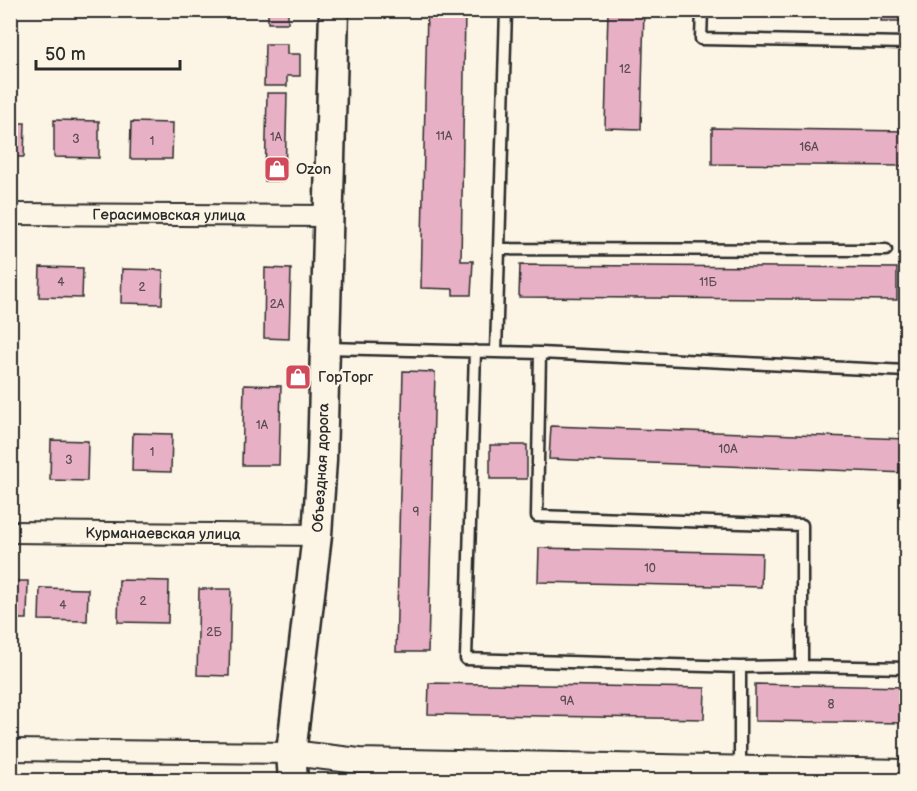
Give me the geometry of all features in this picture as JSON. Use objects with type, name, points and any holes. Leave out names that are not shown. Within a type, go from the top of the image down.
[{"type":"main road","name":"Объездная дорога","points":[[292,767],[317,535],[326,348],[334,10]]},
{"type":"street","name":"Герасимовская улица","points":[[10,214],[329,216]]},
{"type":"street","name":"Курманаевская улица","points":[[10,532],[317,535]]},
{"type":"street","points":[[10,750],[292,767],[359,761],[585,773],[740,769],[777,775],[906,772]]},
{"type":"lane","points":[[496,352],[506,10]]},
{"type":"lane","points":[[702,10],[701,39],[906,43]]},
{"type":"lane","points":[[499,249],[886,250]]},
{"type":"lane","points":[[326,348],[540,353],[901,371],[906,362]]},
{"type":"lane","points":[[476,351],[466,659],[740,667],[906,668]]},
{"type":"lane","points":[[540,353],[537,516],[802,525],[802,666]]},
{"type":"lane","points":[[740,667],[740,769]]},
{"type":"building","points":[[268,10],[288,10],[288,23],[268,23]]},
{"type":"building","points":[[427,10],[465,10],[461,261],[473,261],[471,295],[453,295],[453,289],[421,288]]},
{"type":"building","points":[[608,10],[644,10],[641,129],[605,128]]},
{"type":"building","points":[[716,10],[750,10],[750,16],[716,15]]},
{"type":"building","points":[[882,10],[906,10],[906,21],[881,21]]},
{"type":"building","points":[[265,44],[287,44],[287,54],[300,54],[300,76],[287,76],[287,86],[264,86]]},
{"type":"building","points":[[267,93],[287,93],[285,181],[265,181]]},
{"type":"building","points":[[54,120],[99,121],[99,158],[54,157]]},
{"type":"building","points":[[131,122],[173,123],[172,159],[130,159]]},
{"type":"building","points":[[10,123],[25,123],[24,157],[10,157]]},
{"type":"building","points":[[712,128],[906,131],[906,166],[712,164]]},
{"type":"building","points":[[520,265],[897,268],[897,300],[519,297]]},
{"type":"building","points":[[40,267],[83,268],[82,298],[39,297]]},
{"type":"building","points":[[265,268],[291,269],[289,339],[264,338]]},
{"type":"building","points":[[122,269],[163,270],[162,304],[121,303]]},
{"type":"building","points":[[403,371],[435,372],[428,652],[396,652]]},
{"type":"building","points":[[244,385],[281,386],[279,465],[242,465]]},
{"type":"building","points":[[551,426],[906,439],[906,473],[549,459]]},
{"type":"building","points":[[10,433],[14,433],[14,472],[10,472]]},
{"type":"building","points":[[133,433],[172,434],[171,472],[132,471]]},
{"type":"building","points":[[51,440],[88,441],[87,481],[50,480]]},
{"type":"building","points":[[490,445],[527,445],[527,479],[490,479]]},
{"type":"building","points":[[539,548],[762,553],[761,587],[538,582]]},
{"type":"building","points":[[119,580],[169,581],[168,623],[118,622]]},
{"type":"building","points":[[10,581],[28,581],[27,619],[10,619]]},
{"type":"building","points":[[40,588],[88,589],[87,621],[39,620]]},
{"type":"building","points":[[199,589],[231,589],[229,676],[197,675]]},
{"type":"building","points":[[429,683],[705,688],[704,719],[428,714]]},
{"type":"building","points":[[755,684],[906,687],[906,723],[755,721]]},
{"type":"place","name":"Ozon","points":[[277,169]]},
{"type":"place","name":"ГорТорг","points":[[298,377]]}]
